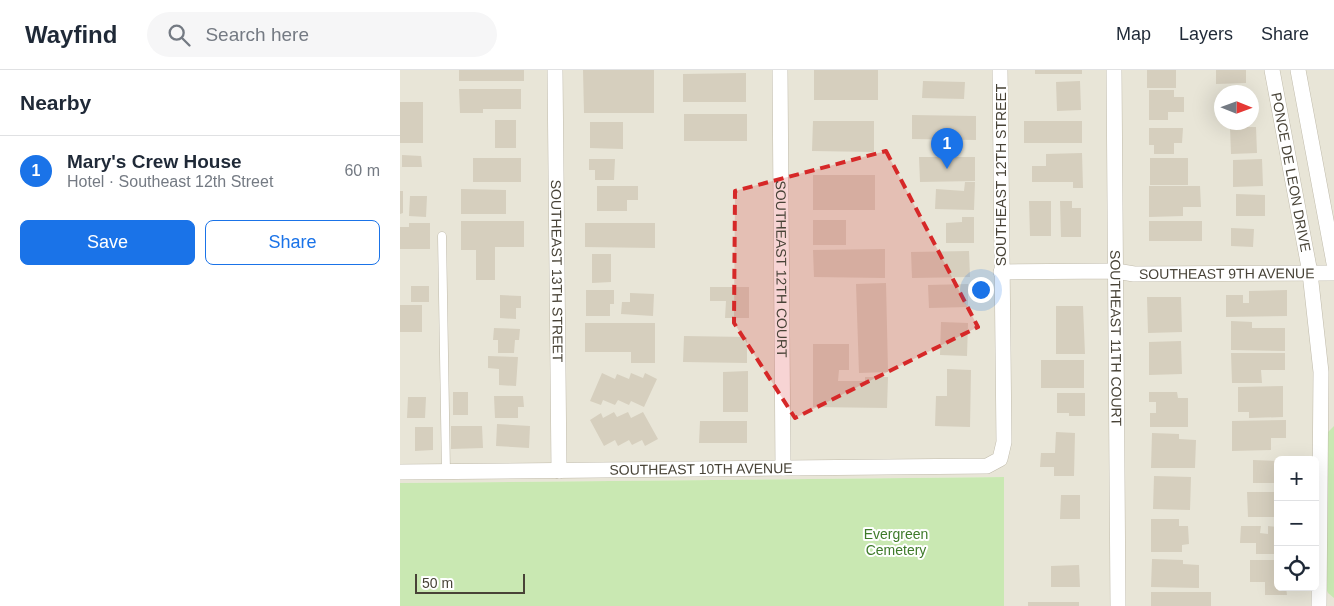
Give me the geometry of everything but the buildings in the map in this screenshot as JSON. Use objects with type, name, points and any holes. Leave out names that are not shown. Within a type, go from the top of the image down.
[{"type":"street","name":"SOUTHEAST 13TH STREET","points":[[555,70],[559,471]]},
{"type":"street","name":"SOUTHEAST 12TH COURT","points":[[780,70],[782,468]]},
{"type":"street","name":"SOUTHEAST 12TH STREET","points":[[1000,70],[1004,442],[1000,459]]},
{"type":"street","name":"SOUTHEAST 11TH COURT","points":[[1114,70],[1118,606]]},
{"type":"street","name":"PONCE DE LEON DRIVE","points":[[1272,70],[1310,273],[1321,372],[1319,606]]},
{"type":"street","name":"PONCE DE LEON DRIVE","points":[[1298,70],[1334,263]]},
{"type":"street","points":[[1300,222],[1306,225],[1313,225],[1325,219]]},
{"type":"street","name":"SOUTHEAST 9TH AVENUE","points":[[1001,272],[1116,271],[1134,274],[1334,273]]},
{"type":"street","points":[[1320,427],[1334,420]]},
{"type":"street","name":"SOUTHEAST 10TH AVENUE","points":[[400,472],[987,466],[1000,459]]},
{"type":"lane","points":[[442,236],[446,472]]},
{"type":"highlighted area","points":[[886,151],[978,327],[795,418],[734,323],[735,191]]},
{"type":"shaded area","points":[[400,70],[1334,70],[1334,606],[1004,606],[1004,477],[400,483]]},
{"type":"green space","points":[[1334,426],[1334,598],[1328,593],[1325,586],[1327,433]]},
{"type":"green space","name":"Evergreen Cemetery","points":[[1004,477],[1004,606],[400,606],[400,483]]},
{"type":"place","name":"Mary's Crew House","points":[[947,169]]}]
